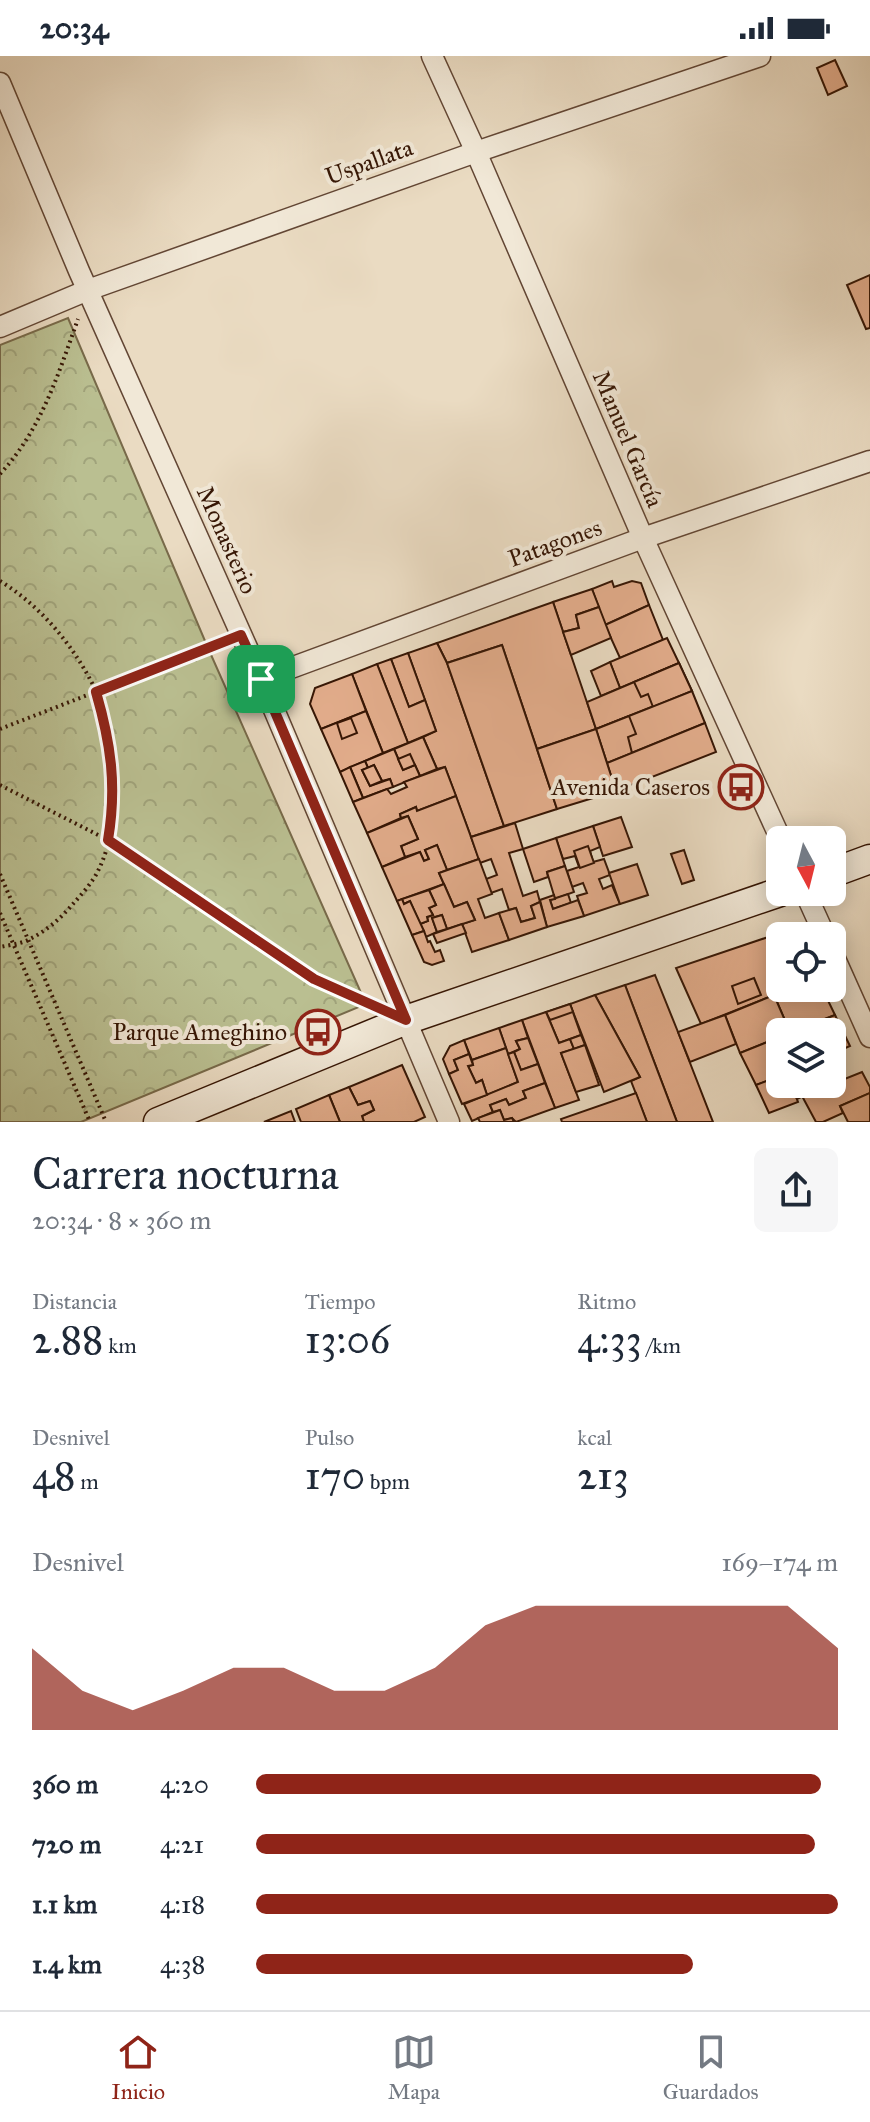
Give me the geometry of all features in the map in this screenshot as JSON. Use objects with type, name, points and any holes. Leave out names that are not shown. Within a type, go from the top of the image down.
[{"type":"main road","points":[[846,868],[870,859]]},
{"type":"main road","points":[[158,1122],[406,1020],[766,897]]},
{"type":"street","name":"Manuel García","points":[[432,56],[643,538],[775,826]]},
{"type":"street","name":"Uspallata","points":[[0,327],[88,290],[476,152],[760,56]]},
{"type":"street","name":"Monasterio","points":[[0,83],[88,290],[261,679],[449,1122]]},
{"type":"street","name":"Patagones","points":[[261,679],[643,538],[870,461]]},
{"type":"street","points":[[846,983],[870,1037]]},
{"type":"path","points":[[0,474],[35,429],[53,390],[88,290]]},
{"type":"path","points":[[0,581],[26,599],[48,620],[96,692],[112,758],[114,803],[108,840],[98,872],[80,896],[58,921],[28,940],[0,947]]},
{"type":"path","points":[[0,729],[241,635]]},
{"type":"path","points":[[0,785],[108,840],[314,979],[406,1020]]},
{"type":"path","points":[[0,874],[106,1122]]},
{"type":"path","points":[[0,913],[90,1122]]},
{"type":"green space","points":[[68,318],[208,648],[366,1004],[81,1122],[0,1122],[0,345]]},
{"type":"building","points":[[835,60],[847,86],[828,95],[817,68]]},
{"type":"building","points":[[870,275],[870,328],[866,329],[847,285]]},
{"type":"building","points":[[612,581],[614,587],[632,581],[641,583],[649,605],[605,625],[592,589]]},
{"type":"building","points":[[592,589],[599,607],[576,615],[579,628],[563,632],[553,602]]},
{"type":"building","points":[[553,602],[596,729],[537,749],[502,645],[447,663],[437,643]]},
{"type":"building","points":[[649,605],[663,640],[620,658],[605,625]]},
{"type":"building","points":[[599,607],[611,638],[571,655],[563,632],[579,628],[576,615]]},
{"type":"building","points":[[667,638],[679,663],[620,688],[610,662]]},
{"type":"building","points":[[437,643],[447,663],[504,826],[471,837],[445,767],[437,769],[423,737],[436,731],[408,653]]},
{"type":"building","points":[[502,645],[557,809],[504,826],[447,663]]},
{"type":"building","points":[[408,653],[425,700],[409,707],[391,659]]},
{"type":"building","points":[[391,659],[409,707],[425,700],[436,731],[408,743],[377,664]]},
{"type":"building","points":[[610,662],[620,688],[601,696],[591,671]]},
{"type":"building","points":[[679,663],[692,691],[596,729],[587,702]]},
{"type":"building","points":[[679,663],[692,691],[653,707],[648,694],[641,697],[634,682]]},
{"type":"building","points":[[377,664],[408,743],[383,753],[352,674]]},
{"type":"building","points":[[352,674],[366,711],[321,729],[310,704],[315,688]]},
{"type":"building","points":[[692,691],[705,723],[607,763],[596,729]]},
{"type":"building","points":[[366,711],[383,753],[340,772],[321,729]]},
{"type":"building","points":[[629,716],[636,734],[628,737],[632,753],[607,763],[596,729]]},
{"type":"building","points":[[351,718],[357,733],[342,739],[337,723]]},
{"type":"building","points":[[705,723],[716,752],[616,791],[607,763]]},
{"type":"building","points":[[596,729],[616,791],[557,809],[537,749]]},
{"type":"building","points":[[423,737],[437,769],[420,776],[415,765],[403,770],[394,749]]},
{"type":"building","points":[[394,749],[403,770],[415,765],[420,776],[393,787],[390,779],[382,781],[374,765],[368,768],[365,761]]},
{"type":"building","points":[[410,754],[415,765],[403,770],[398,759]]},
{"type":"building","points":[[365,761],[368,768],[362,770],[370,786],[390,779],[393,787],[363,798],[350,767]]},
{"type":"building","points":[[374,765],[382,781],[370,786],[362,770]]},
{"type":"building","points":[[350,767],[363,798],[353,802],[340,772]]},
{"type":"building","points":[[445,767],[456,796],[417,811],[416,807],[400,814],[401,818],[367,833],[353,802],[387,789],[391,794],[407,787],[404,782]]},
{"type":"building","points":[[456,796],[479,859],[447,870],[437,845],[425,850],[429,859],[424,861],[420,852],[405,857],[401,846],[418,839],[408,816],[401,818],[400,814]]},
{"type":"building","points":[[408,816],[418,839],[401,846],[405,857],[382,867],[367,833]]},
{"type":"building","points":[[621,817],[632,847],[603,856],[593,826]]},
{"type":"building","points":[[515,823],[523,849],[509,853],[523,896],[537,891],[540,902],[531,906],[535,918],[521,922],[516,908],[509,910],[502,889],[491,893],[486,879],[497,875],[491,859],[480,863],[471,837]]},
{"type":"building","points":[[593,826],[600,847],[590,851],[593,862],[604,859],[610,875],[599,879],[603,889],[612,885],[620,904],[584,916],[577,896],[587,893],[583,883],[572,887],[567,871],[579,867],[575,856],[563,859],[556,838]]},
{"type":"building","points":[[556,838],[565,866],[547,872],[548,877],[534,882],[523,849]]},
{"type":"building","points":[[437,845],[447,870],[439,873],[444,884],[397,901],[382,867],[420,852],[424,861],[429,859],[425,850]]},
{"type":"building","points":[[588,846],[594,863],[580,868],[574,851]]},
{"type":"building","points":[[684,850],[694,880],[682,884],[671,854]]},
{"type":"building","points":[[479,859],[492,894],[478,899],[485,918],[499,913],[509,940],[472,952],[462,924],[475,920],[467,902],[454,907],[439,873]]},
{"type":"building","points":[[637,864],[648,895],[620,904],[609,873]]},
{"type":"building","points":[[565,866],[574,892],[555,899],[547,872]]},
{"type":"building","points":[[444,884],[454,907],[467,902],[475,920],[447,929],[442,915],[432,918],[437,932],[426,937],[420,924],[428,921],[427,917],[433,915],[429,908],[436,905],[429,890]]},
{"type":"building","points":[[429,890],[436,905],[429,908],[433,915],[427,917],[428,921],[420,924],[410,901],[404,904],[402,899]]},
{"type":"building","points":[[568,894],[571,903],[553,909],[550,900]]},
{"type":"building","points":[[554,895],[555,899],[550,900],[553,909],[578,900],[584,916],[547,927],[540,900]]},
{"type":"building","points":[[402,899],[404,904],[410,901],[424,931],[412,935],[397,901]]},
{"type":"building","points":[[540,902],[547,927],[509,940],[499,913],[516,908],[521,922],[535,918],[531,906]]},
{"type":"building","points":[[442,915],[447,929],[437,932],[432,918]]},
{"type":"building","points":[[462,924],[466,933],[437,943],[433,934]]},
{"type":"building","points":[[424,931],[435,952],[440,950],[444,961],[432,965],[424,962],[412,935]]},
{"type":"building","points":[[766,938],[766,998],[701,1024],[676,968]]},
{"type":"building","points":[[655,975],[713,1122],[677,1122],[625,985]]},
{"type":"building","points":[[754,978],[761,995],[738,1004],[732,986]]},
{"type":"building","points":[[625,985],[677,1122],[647,1122],[631,1081],[640,1077],[595,995]]},
{"type":"building","points":[[595,995],[640,1077],[604,1092],[570,1004]]},
{"type":"building","points":[[766,998],[766,1002],[777,1002],[784,1018],[766,1018],[766,1043],[740,1053],[725,1015]]},
{"type":"building","points":[[777,1002],[829,1002],[835,1015],[827,1018],[784,1018]]},
{"type":"building","points":[[570,1004],[581,1035],[559,1043],[546,1012]]},
{"type":"building","points":[[570,1004],[573,1012],[550,1020],[546,1012]]},
{"type":"building","points":[[546,1012],[559,1043],[570,1039],[574,1049],[561,1053],[579,1100],[555,1108],[522,1020]]},
{"type":"building","points":[[725,1015],[736,1044],[690,1062],[678,1032]]},
{"type":"building","points":[[522,1020],[528,1038],[516,1041],[520,1049],[508,1054],[499,1028]]},
{"type":"building","points":[[499,1028],[506,1048],[472,1060],[464,1040]]},
{"type":"building","points":[[581,1035],[585,1045],[574,1049],[570,1039]]},
{"type":"building","points":[[528,1038],[538,1064],[521,1070],[514,1052],[520,1049],[516,1041]]},
{"type":"building","points":[[464,1040],[469,1054],[454,1060],[458,1070],[449,1074],[443,1059],[450,1046]]},
{"type":"building","points":[[766,1043],[766,1081],[756,1085],[740,1053]]},
{"type":"building","points":[[585,1045],[599,1085],[576,1092],[561,1053]]},
{"type":"building","points":[[506,1048],[518,1082],[487,1095],[482,1080],[476,1083],[468,1066],[473,1065],[472,1060]]},
{"type":"building","points":[[514,1052],[521,1070],[538,1064],[545,1083],[523,1091],[526,1098],[509,1105],[506,1099],[490,1105],[493,1112],[472,1121],[464,1104],[518,1082],[508,1054]]},
{"type":"building","points":[[469,1054],[473,1065],[468,1066],[476,1083],[482,1080],[487,1095],[462,1104],[449,1074],[458,1070],[454,1060]]},
{"type":"building","points":[[402,1065],[425,1117],[414,1122],[364,1122],[362,1116],[374,1110],[370,1101],[358,1105],[349,1087]]},
{"type":"building","points":[[862,1072],[870,1093],[840,1106],[843,1113],[816,1122],[803,1098],[846,1098],[846,1078]]},
{"type":"building","points":[[766,1081],[766,1098],[796,1098],[798,1102],[769,1113],[756,1085]]},
{"type":"building","points":[[545,1083],[555,1108],[516,1122],[512,1118],[504,1120],[500,1110],[493,1112],[490,1105],[506,1099],[509,1105],[526,1098],[523,1091]]},
{"type":"building","points":[[349,1087],[358,1105],[370,1101],[374,1110],[362,1116],[364,1122],[340,1122],[329,1095]]},
{"type":"building","points":[[636,1093],[647,1122],[562,1122],[561,1119]]},
{"type":"building","points":[[870,1093],[870,1122],[848,1122],[840,1106]]},
{"type":"building","points":[[329,1095],[340,1122],[301,1122],[296,1109]]},
{"type":"building","points":[[500,1110],[504,1120],[512,1118],[514,1122],[480,1122],[478,1118]]},
{"type":"building","points":[[291,1111],[295,1122],[264,1122]]},
{"type":"place","name":"Avenida Caseros","points":[[741,787]]},
{"type":"place","name":"Parque Ameghino","points":[[318,1032]]},
{"type":"route","points":[[241,635],[261,679],[406,1020],[314,979],[108,840],[114,803],[112,758],[96,692],[241,635]]}]
